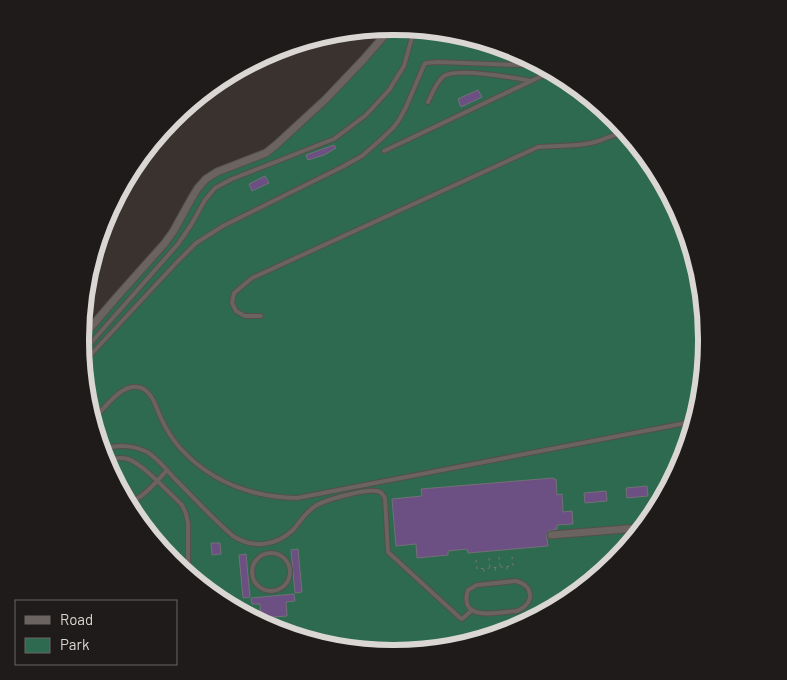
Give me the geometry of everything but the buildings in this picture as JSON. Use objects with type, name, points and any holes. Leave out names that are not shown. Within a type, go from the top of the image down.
[{"type":"street","points":[[88,330],[165,243],[198,188],[206,179],[217,172],[266,152],[276,145],[326,99],[385,35]]},
{"type":"street","points":[[551,535],[633,528]]},
{"type":"lane","points":[[88,346],[178,244],[205,200],[215,188],[232,179],[334,139],[366,115],[389,90],[404,66],[412,36]]},
{"type":"lane","points":[[89,357],[196,243],[224,226],[362,156],[393,128],[406,107],[424,65],[439,62],[526,65]]},
{"type":"lane","points":[[428,102],[443,77],[450,74],[476,73],[532,81]]},
{"type":"lane","points":[[384,151],[544,75]]},
{"type":"lane","points":[[261,316],[245,316],[236,311],[232,302],[234,293],[252,278],[538,146],[568,146],[592,143],[618,134]]},
{"type":"lane","points":[[98,415],[117,394],[129,388],[138,387],[145,390],[151,395],[171,436],[180,448],[204,469],[220,479],[251,492],[289,498],[687,423]]},
{"type":"lane","points":[[108,447],[132,447],[147,453],[167,470],[233,536],[238,540],[254,544],[268,544],[285,537],[313,508],[327,500],[357,493],[379,491],[385,498],[388,552],[459,618],[462,619],[471,611]]},
{"type":"lane","points":[[113,458],[127,458],[141,466],[182,505],[188,523],[188,565]]},
{"type":"lane","points":[[134,500],[138,499],[167,470]]},
{"type":"lane","points":[[268,544],[268,554]]},
{"type":"lane","points":[[268,554],[281,557],[289,568],[287,581],[281,588],[273,591],[260,588],[252,577],[254,564],[260,557],[268,554]]},
{"type":"lane","points":[[516,581],[521,582],[528,588],[529,600],[523,609],[479,614],[471,611],[466,596],[468,590],[477,585],[516,581]]},
{"type":"path","points":[[476,560],[477,569],[513,566],[512,556]]},
{"type":"path","points":[[500,557],[500,567]]},
{"type":"path","points":[[489,558],[490,568]]},
{"type":"path","points":[[507,566],[507,572]]},
{"type":"path","points":[[495,567],[496,573]]},
{"type":"path","points":[[484,568],[484,574]]},
{"type":"green space","points":[[388,35],[394,35],[433,38],[472,45],[510,58],[546,76],[563,86],[595,111],[635,154],[667,205],[682,242],[693,280],[698,320],[698,360],[693,400],[675,457],[658,492],[623,541],[579,582],[563,594],[528,614],[472,635],[433,642],[394,645],[334,639],[315,635],[277,622],[224,594],[178,556],[140,509],[129,492],[112,457],[94,400],[88,336],[164,248],[200,190],[213,178],[225,171],[270,154],[345,85]]}]
